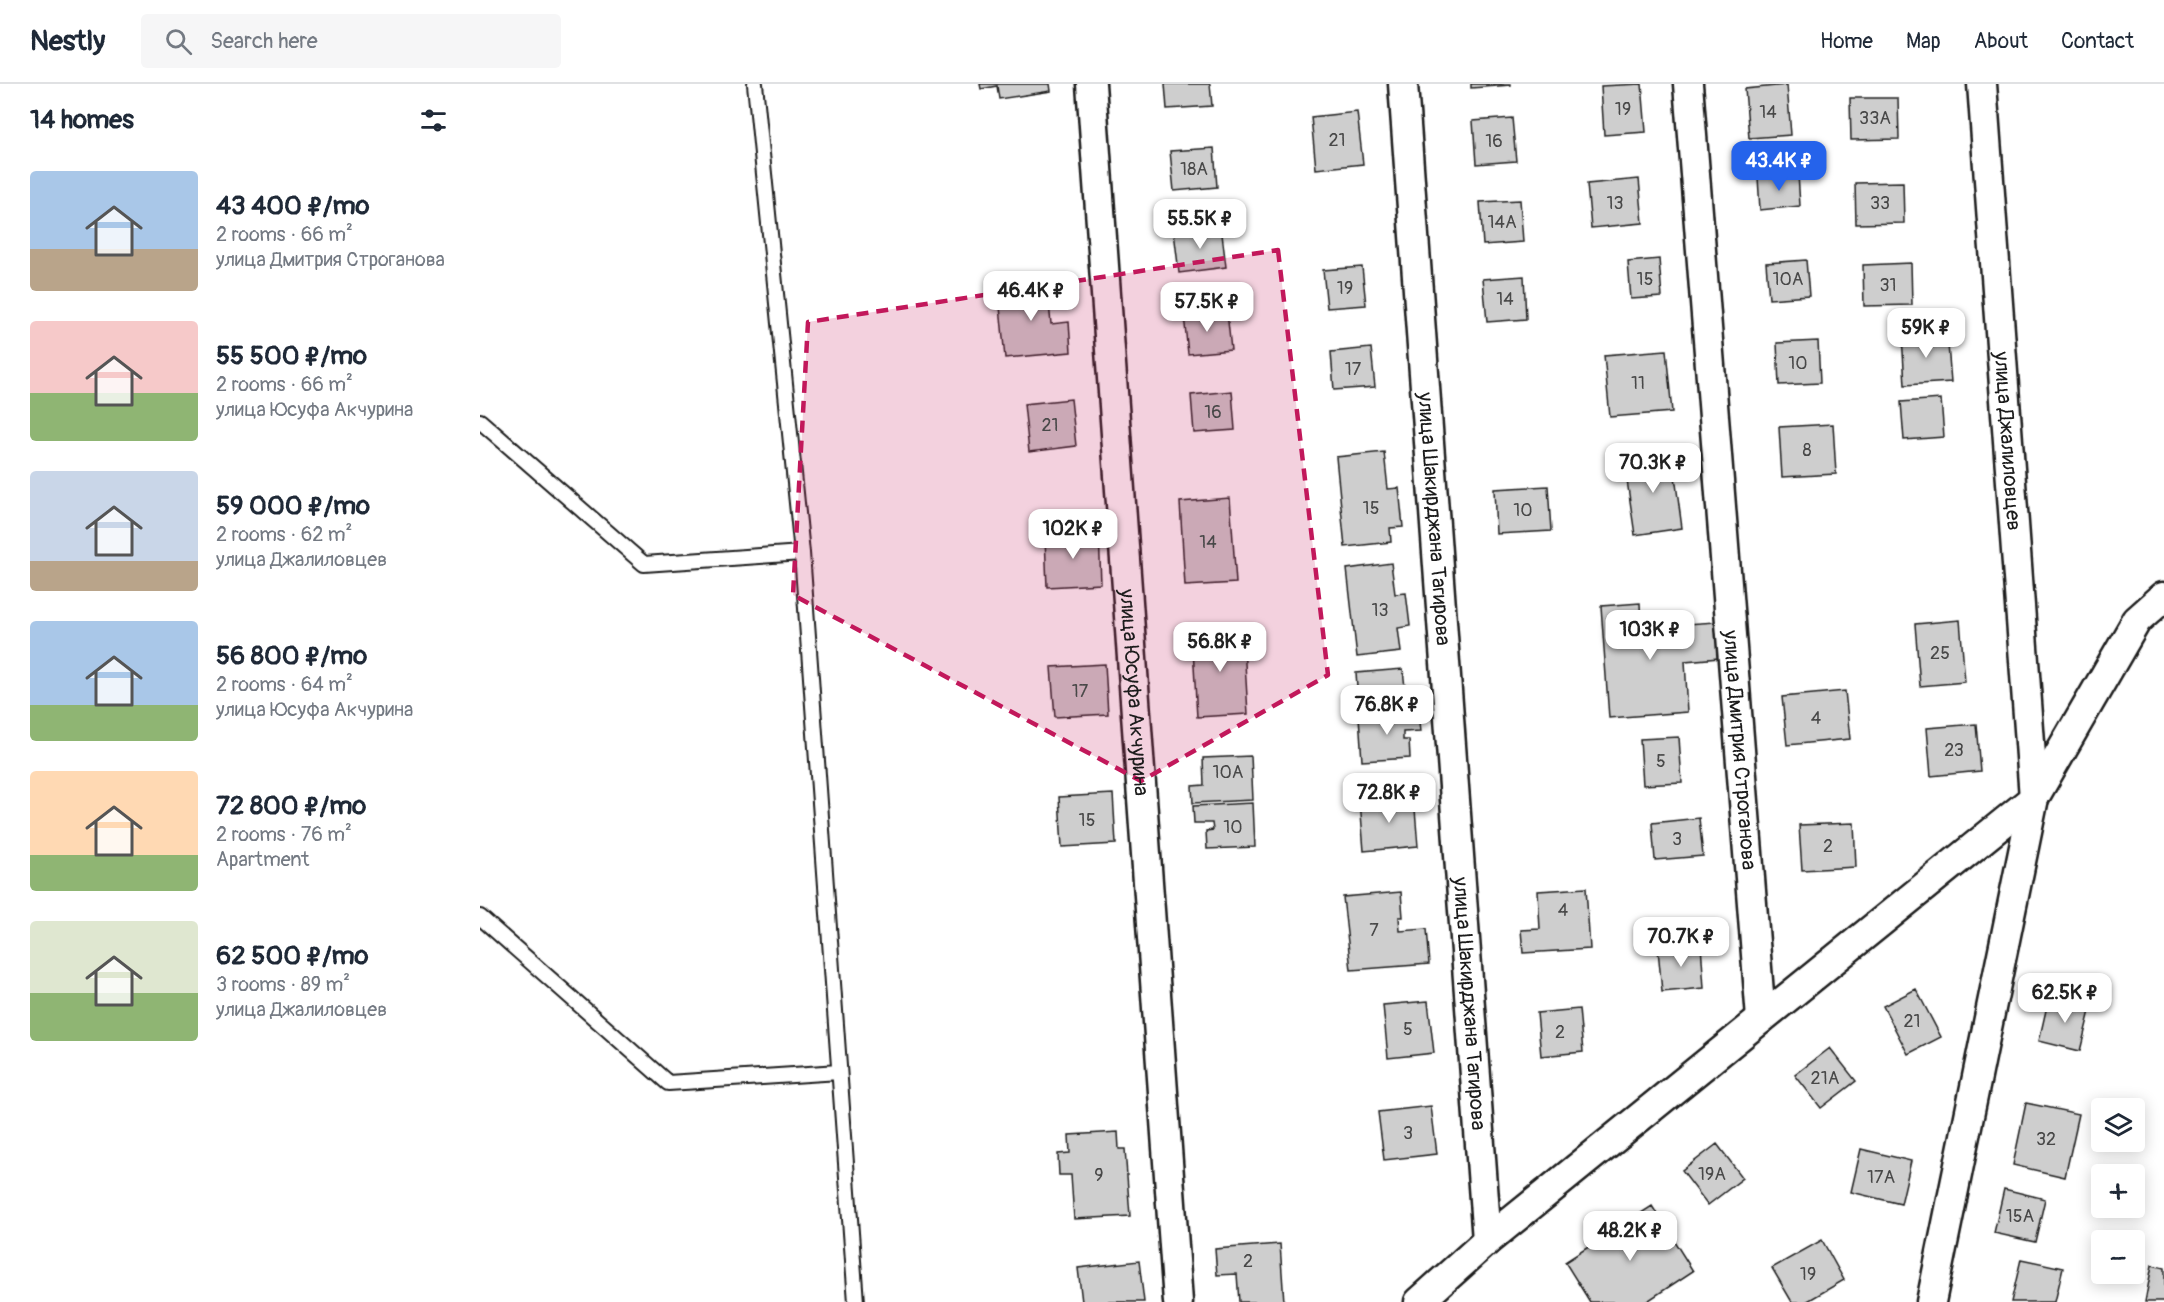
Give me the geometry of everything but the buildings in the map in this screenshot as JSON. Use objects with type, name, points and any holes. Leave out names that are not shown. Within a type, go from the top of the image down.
[{"type":"street","name":"улица Юсуфа Акчурина","points":[[1092,84],[1178,1302]]},
{"type":"street","name":"улица Шакирджана Тагирова","points":[[1403,84],[1487,1241]]},
{"type":"street","name":"улица Дмитрия Строганова","points":[[1688,84],[1761,1019]]},
{"type":"street","name":"улица Джалиловцев","points":[[1982,84],[2034,798]]},
{"type":"street","points":[[1931,1302],[2034,798],[2137,620],[2164,596]]},
{"type":"street","points":[[1419,1302],[1487,1241],[2034,798]]},
{"type":"lane","points":[[755,84],[802,553],[856,1302]]},
{"type":"lane","points":[[480,421],[644,564],[802,553]]},
{"type":"lane","points":[[480,917],[668,1083],[839,1072]]},
{"type":"highlighted area","points":[[1278,250],[1328,675],[1141,781],[793,595],[808,322]]}]
